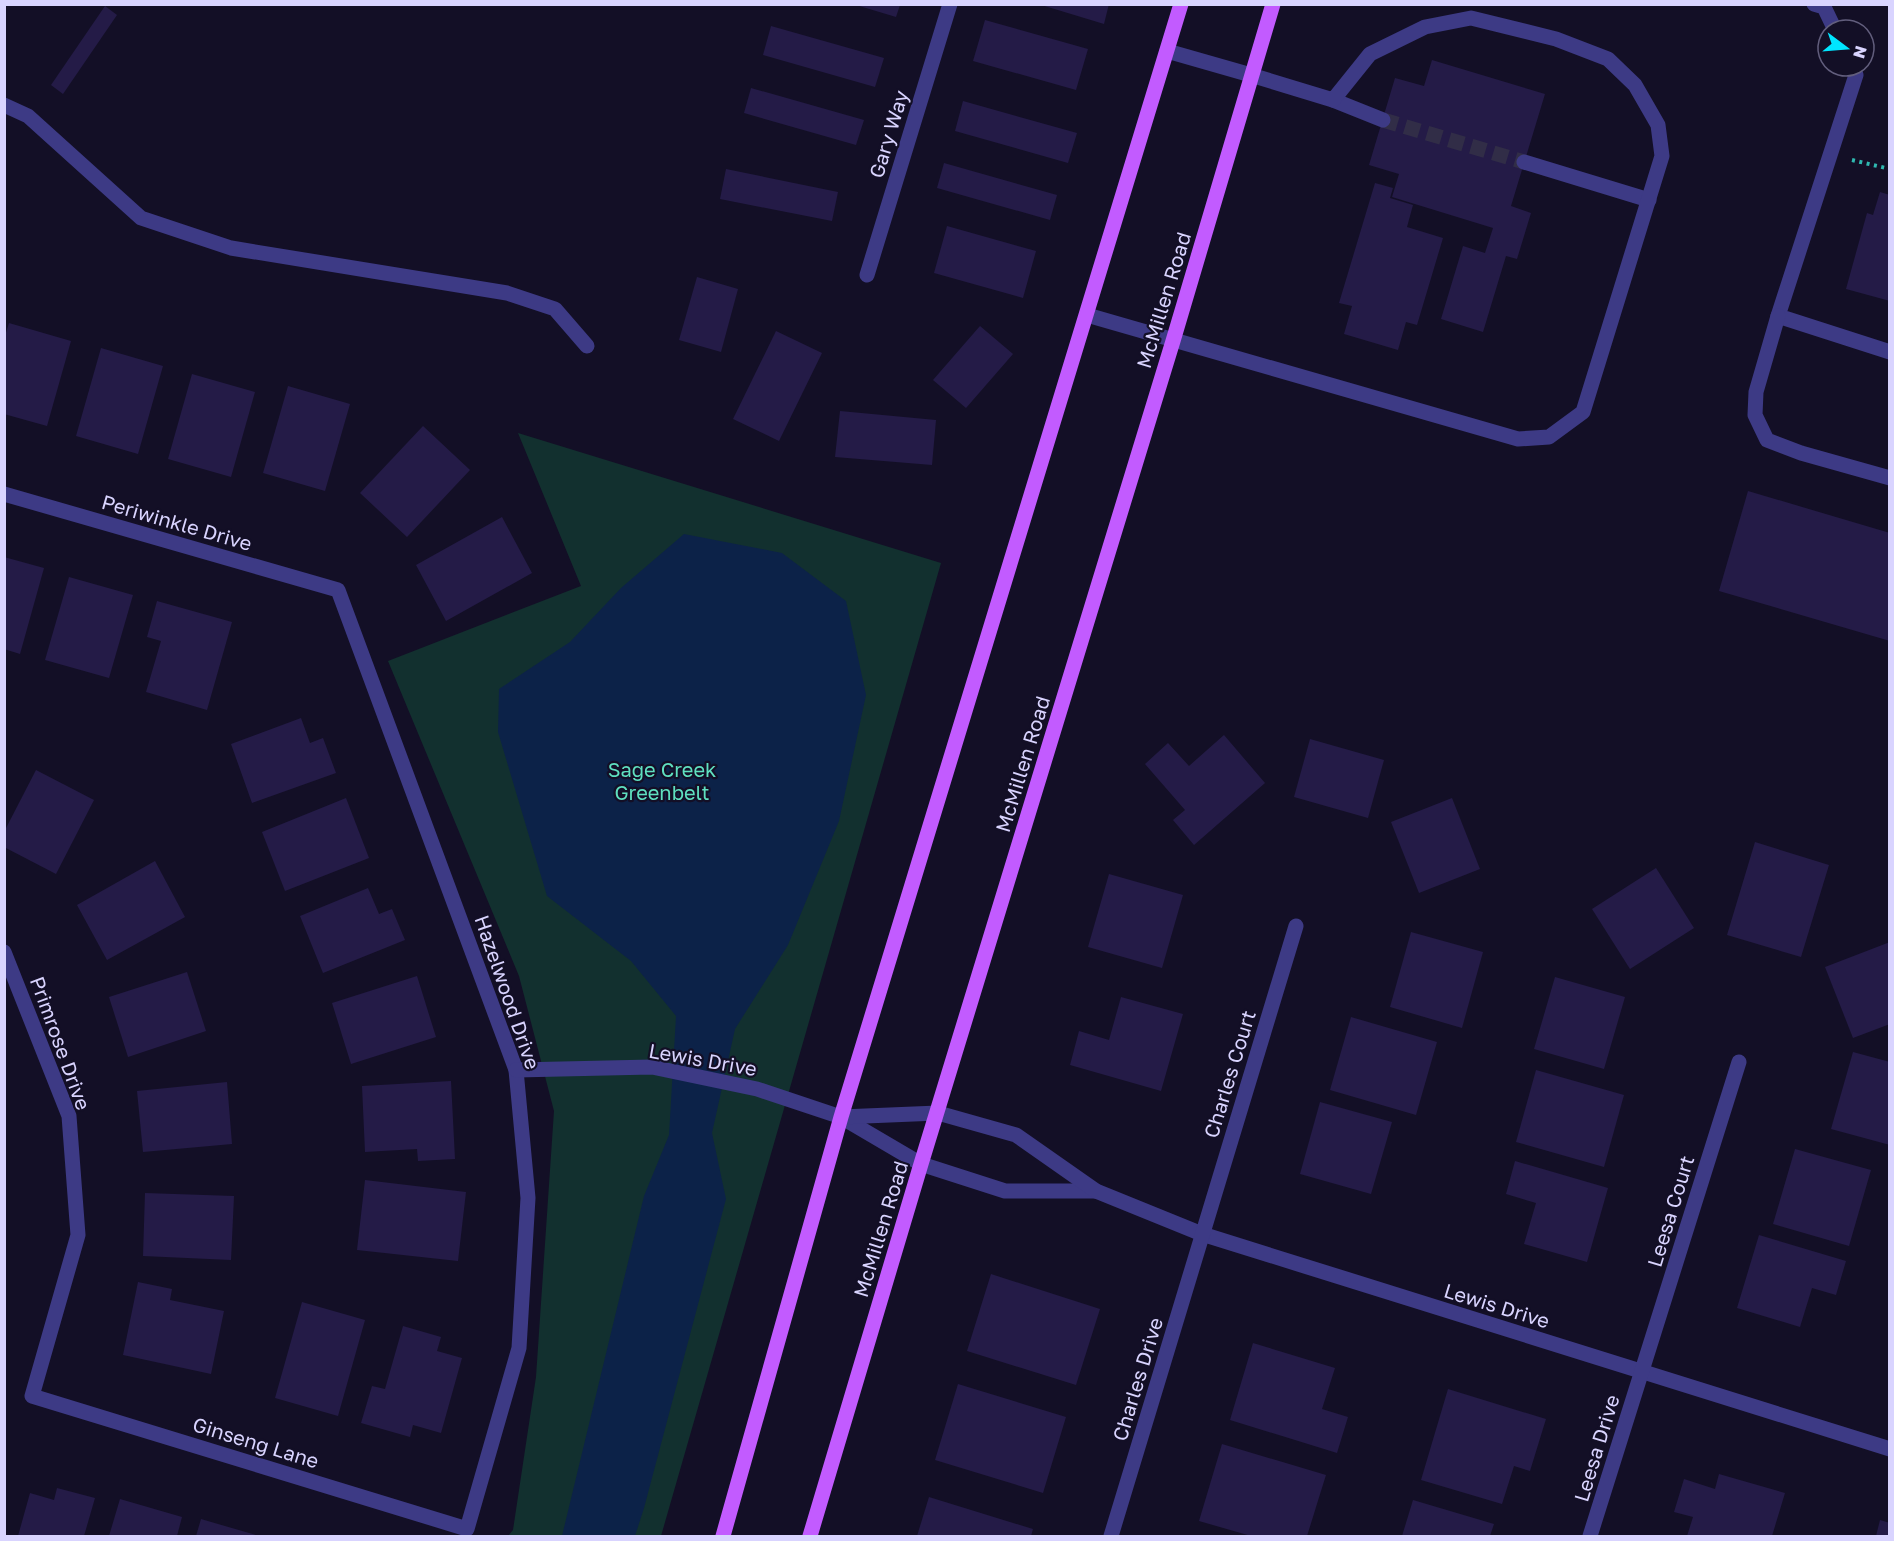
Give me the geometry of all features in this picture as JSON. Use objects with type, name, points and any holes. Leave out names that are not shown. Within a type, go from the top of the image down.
[{"type":"main road","points":[[723,1536],[841,1117],[1181,4]]},
{"type":"main road","name":"McMillen Road","points":[[810,1536],[1273,4]]},
{"type":"street","name":"Gary Way","points":[[867,275],[950,4]]},
{"type":"street","points":[[1815,4],[1824,7],[1829,18]]},
{"type":"street","points":[[1087,315],[1518,439],[1549,437],[1583,412],[1662,156],[1658,125],[1635,85],[1608,59],[1556,39],[1471,18],[1425,27],[1370,54],[1333,100]]},
{"type":"street","points":[[1167,51],[1333,100],[1383,120]]},
{"type":"street","points":[[1855,78],[1778,316],[1756,392],[1755,415],[1767,440],[1801,453],[1890,478]]},
{"type":"street","points":[[4,105],[28,116],[141,218],[231,248],[507,293],[555,309],[586,346]]},
{"type":"street","points":[[1524,162],[1649,200]]},
{"type":"street","points":[[1778,316],[1890,352]]},
{"type":"street","name":"Periwinkle Drive","points":[[4,494],[338,590]]},
{"type":"street","name":"Hazelwood Drive","points":[[338,590],[516,1070],[528,1198],[519,1348],[467,1529]]},
{"type":"street","name":"Charles Court","points":[[1202,1234],[1296,926]]},
{"type":"street","name":"Primrose Drive","points":[[4,952],[69,1116],[78,1235],[32,1396]]},
{"type":"street","name":"Leesa Court","points":[[1641,1372],[1739,1062]]},
{"type":"street","name":"Lewis Drive","points":[[516,1070],[652,1067],[757,1089],[841,1117],[921,1164],[1005,1191],[1096,1191]]},
{"type":"street","name":"Lewis Drive","points":[[841,1117],[938,1113],[1016,1135],[1096,1191],[1202,1234],[1890,1449]]},
{"type":"street","name":"Charles Drive","points":[[1111,1536],[1202,1234]]},
{"type":"street","name":"Leesa Drive","points":[[1590,1536],[1641,1372]]},
{"type":"street","name":"Ginseng Lane","points":[[32,1396],[467,1529]]},
{"type":"path","points":[[1830,154],[1890,170]]},
{"type":"green space","name":"Sage Creek Greenbelt","points":[[518,433],[941,563],[661,1536],[508,1536],[513,1530],[536,1377],[554,1111],[519,976],[388,661],[581,586]]},
{"type":"water","points":[[684,534],[782,553],[846,601],[866,695],[839,821],[788,945],[735,1029],[712,1133],[726,1199],[635,1536],[562,1536],[644,1196],[669,1135],[676,1016],[631,961],[547,896],[498,732],[499,689],[570,642],[621,588]]},
{"type":"building","points":[[1038,4],[1109,4],[1104,24]]},
{"type":"building","points":[[856,5],[900,5],[896,17]]},
{"type":"building","points":[[105,6],[117,15],[63,94],[51,85]]},
{"type":"building","points":[[985,20],[1088,49],[1076,90],[973,61]]},
{"type":"building","points":[[771,26],[884,58],[875,87],[763,55]]},
{"type":"building","points":[[1432,60],[1545,94],[1511,206],[1531,213],[1517,259],[1506,256],[1483,332],[1441,319],[1463,246],[1485,253],[1493,228],[1392,197],[1399,174],[1369,165],[1395,78],[1424,86]]},
{"type":"building","points":[[751,88],[864,120],[856,145],[744,113]]},
{"type":"building","points":[[963,101],[1077,133],[1068,163],[955,131]]},
{"type":"building","points":[[944,163],[1057,195],[1050,220],[937,188]]},
{"type":"building","points":[[726,169],[838,192],[832,221],[720,199]]},
{"type":"building","points":[[1375,183],[1393,188],[1390,198],[1413,205],[1407,227],[1443,238],[1417,325],[1406,322],[1398,350],[1344,334],[1352,306],[1339,303]]},
{"type":"building","points":[[1880,192],[1890,195],[1890,301],[1846,289],[1867,213],[1873,215]]},
{"type":"building","points":[[947,226],[1036,251],[1023,298],[934,273]]},
{"type":"building","points":[[697,277],[738,289],[721,352],[679,340]]},
{"type":"building","points":[[9,323],[71,341],[47,426],[4,414],[4,339]]},
{"type":"building","points":[[980,326],[1013,354],[966,408],[933,380]]},
{"type":"building","points":[[776,331],[822,353],[779,441],[733,419]]},
{"type":"building","points":[[101,348],[163,366],[138,454],[76,436]]},
{"type":"building","points":[[192,374],[255,392],[231,477],[168,459]]},
{"type":"building","points":[[288,386],[350,404],[325,491],[263,473]]},
{"type":"building","points":[[840,411],[936,420],[932,465],[835,457]]},
{"type":"building","points":[[423,426],[470,470],[407,537],[360,493]]},
{"type":"building","points":[[1748,491],[1890,533],[1890,641],[1719,591]]},
{"type":"building","points":[[502,517],[532,573],[446,621],[416,565]]},
{"type":"building","points":[[4,557],[44,568],[20,654],[4,649]]},
{"type":"building","points":[[69,577],[133,595],[109,678],[45,660]]},
{"type":"building","points":[[157,601],[232,622],[207,710],[146,692],[161,641],[147,637]]},
{"type":"building","points":[[301,718],[310,743],[323,738],[336,773],[252,803],[231,744]]},
{"type":"building","points":[[1224,735],[1265,783],[1194,845],[1173,820],[1185,810],[1145,764],[1168,743],[1189,766]]},
{"type":"building","points":[[1310,739],[1384,760],[1368,818],[1294,797]]},
{"type":"building","points":[[36,770],[94,800],[56,874],[4,847],[4,832]]},
{"type":"building","points":[[346,798],[369,858],[285,891],[262,832]]},
{"type":"building","points":[[1452,798],[1480,869],[1419,893],[1391,822]]},
{"type":"building","points":[[1755,842],[1829,865],[1801,957],[1727,935]]},
{"type":"building","points":[[155,861],[185,917],[107,960],[77,905]]},
{"type":"building","points":[[1656,868],[1694,928],[1630,969],[1592,909]]},
{"type":"building","points":[[1109,874],[1183,895],[1162,968],[1088,947]]},
{"type":"building","points":[[368,888],[379,914],[392,909],[405,940],[323,973],[300,916]]},
{"type":"building","points":[[1411,932],[1483,952],[1462,1028],[1390,1007]]},
{"type":"building","points":[[1890,942],[1890,1024],[1853,1038],[1825,967]]},
{"type":"building","points":[[187,972],[206,1031],[128,1057],[109,997]]},
{"type":"building","points":[[417,976],[436,1037],[351,1064],[332,1003]]},
{"type":"building","points":[[1555,977],[1625,997],[1604,1069],[1534,1049]]},
{"type":"building","points":[[1121,997],[1183,1014],[1161,1091],[1070,1065],[1079,1031],[1109,1040]]},
{"type":"building","points":[[1351,1017],[1437,1042],[1416,1115],[1330,1090]]},
{"type":"building","points":[[1853,1052],[1890,1062],[1890,1145],[1831,1129]]},
{"type":"building","points":[[1536,1070],[1624,1095],[1604,1167],[1516,1142]]},
{"type":"building","points":[[451,1081],[455,1159],[418,1161],[417,1149],[365,1152],[362,1086]]},
{"type":"building","points":[[227,1082],[232,1144],[143,1152],[137,1091]]},
{"type":"building","points":[[1320,1102],[1392,1122],[1371,1194],[1300,1174]]},
{"type":"building","points":[[1795,1149],[1871,1170],[1849,1246],[1773,1224]]},
{"type":"building","points":[[1515,1161],[1608,1188],[1587,1262],[1524,1244],[1536,1203],[1506,1194]]},
{"type":"building","points":[[365,1180],[466,1192],[458,1261],[357,1250]]},
{"type":"building","points":[[145,1193],[234,1196],[231,1260],[143,1256]]},
{"type":"building","points":[[1759,1235],[1846,1261],[1836,1295],[1812,1288],[1800,1327],[1737,1308]]},
{"type":"building","points":[[991,1274],[1100,1309],[1076,1385],[967,1351]]},
{"type":"building","points":[[138,1282],[172,1289],[170,1300],[224,1311],[211,1374],[123,1355]]},
{"type":"building","points":[[302,1302],[365,1320],[338,1416],[275,1398]]},
{"type":"building","points":[[403,1326],[441,1337],[437,1351],[462,1358],[441,1433],[413,1425],[410,1437],[361,1423],[372,1386],[385,1389]]},
{"type":"building","points":[[1253,1343],[1335,1368],[1322,1409],[1348,1417],[1337,1453],[1230,1420]]},
{"type":"building","points":[[958,1384],[1066,1417],[1043,1493],[935,1460]]},
{"type":"building","points":[[1448,1389],[1546,1419],[1530,1471],[1514,1466],[1502,1504],[1421,1480]]},
{"type":"building","points":[[1222,1444],[1326,1475],[1307,1536],[1251,1536],[1199,1521]]},
{"type":"building","points":[[1719,1474],[1785,1493],[1772,1536],[1687,1536],[1693,1517],[1674,1512],[1684,1479],[1715,1489]]},
{"type":"building","points":[[57,1488],[95,1498],[84,1536],[18,1536],[30,1493],[54,1500]]},
{"type":"building","points":[[929,1497],[1033,1529],[1031,1536],[917,1536]]},
{"type":"building","points":[[120,1499],[182,1517],[177,1536],[109,1536]]},
{"type":"building","points":[[1413,1500],[1494,1524],[1490,1536],[1402,1536]]},
{"type":"building","points":[[201,1519],[259,1536],[196,1536]]},
{"type":"building","points":[[1880,1520],[1890,1523],[1890,1536],[1876,1536]]},
{"type":"tunnel","points":[[1383,120],[1524,162]]}]
